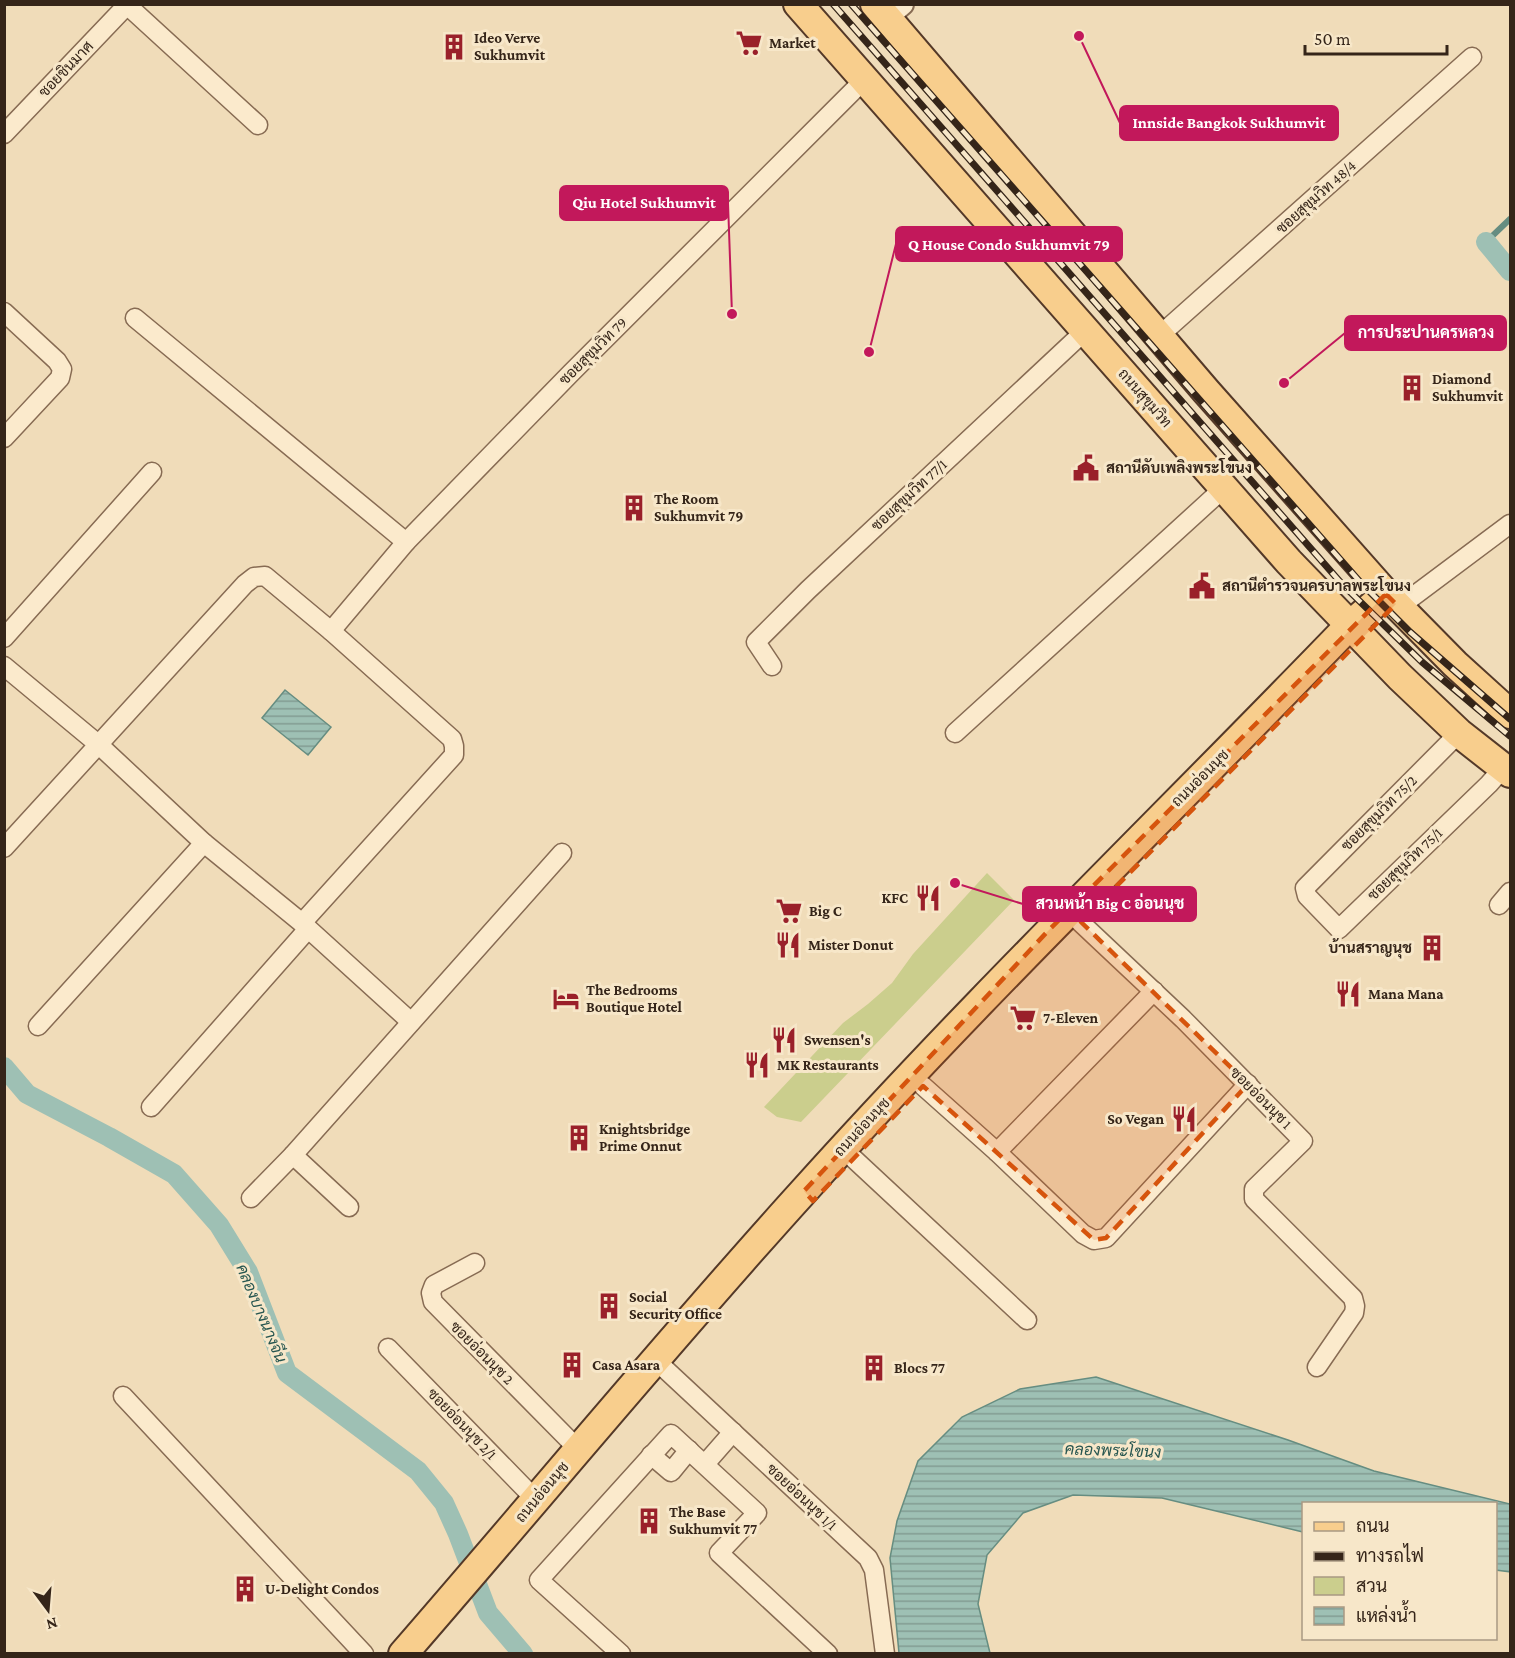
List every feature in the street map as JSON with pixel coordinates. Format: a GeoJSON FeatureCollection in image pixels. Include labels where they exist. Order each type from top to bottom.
{"type":"FeatureCollection","features":[{"type":"Feature","properties":{"kind":"main road","name":"ถนนสุขุมวิท"},"geometry":{"type":"LineString","coordinates":[[798,4],[1086,330],[1221,487],[1354,632],[1460,733],[1507,770]]}},
{"type":"Feature","properties":{"kind":"main road"},"geometry":{"type":"LineString","coordinates":[[888,9],[1159,336],[1395,603],[1455,664],[1510,714]]}},
{"type":"Feature","properties":{"kind":"main road"},"geometry":{"type":"LineString","coordinates":[[1354,632],[1395,603]]}},
{"type":"Feature","properties":{"kind":"main road","name":"ถนนอ่อนนุช"},"geometry":{"type":"LineString","coordinates":[[808,1196],[854,1159],[1354,632]]}},
{"type":"Feature","properties":{"kind":"main road","name":"ถนนอ่อนนุช"},"geometry":{"type":"LineString","coordinates":[[403,1653],[454,1603],[740,1273],[1040,939],[1354,632]]}},
{"type":"Feature","properties":{"kind":"main road","name":"ถนนอ่อนนุช"},"geometry":{"type":"LineString","coordinates":[[584,1454],[665,1369],[740,1273]]}},
{"type":"Feature","properties":{"kind":"main road","name":"ถนนอ่อนนุช"},"geometry":{"type":"LineString","coordinates":[[420,1653],[454,1603]]}},
{"type":"Feature","properties":{"kind":"street"},"geometry":{"type":"LineString","coordinates":[[128,5],[258,125]]}},
{"type":"Feature","properties":{"kind":"street","name":"ซอยชินมาศ"},"geometry":{"type":"LineString","coordinates":[[4,134],[128,5]]}},
{"type":"Feature","properties":{"kind":"street","name":"ซอยสุขุมวิท 48/4"},"geometry":{"type":"LineString","coordinates":[[1159,336],[1472,57]]}},
{"type":"Feature","properties":{"kind":"street","name":"ซอยสุขุมวิท 79"},"geometry":{"type":"LineString","coordinates":[[331,631],[406,542],[571,373],[865,79]]}},
{"type":"Feature","properties":{"kind":"street"},"geometry":{"type":"LineString","coordinates":[[4,312],[57,361],[62,369],[60,378],[4,438]]}},
{"type":"Feature","properties":{"kind":"street"},"geometry":{"type":"LineString","coordinates":[[135,318],[406,542]]}},
{"type":"Feature","properties":{"kind":"street","name":"ซอยสุขุมวิท 77/1"},"geometry":{"type":"LineString","coordinates":[[772,666],[756,642],[808,590],[1086,330]]}},
{"type":"Feature","properties":{"kind":"street"},"geometry":{"type":"LineString","coordinates":[[4,638],[152,472]]}},
{"type":"Feature","properties":{"kind":"street"},"geometry":{"type":"LineString","coordinates":[[955,734],[1214,497],[1221,487]]}},
{"type":"Feature","properties":{"kind":"street"},"geometry":{"type":"LineString","coordinates":[[1395,603],[1407,601],[1510,524]]}},
{"type":"Feature","properties":{"kind":"street"},"geometry":{"type":"LineString","coordinates":[[4,848],[244,584],[254,577],[265,576],[331,631],[452,739],[454,755],[151,1107]]}},
{"type":"Feature","properties":{"kind":"street"},"geometry":{"type":"LineString","coordinates":[[4,666],[98,744],[204,843],[305,926],[411,1022]]}},
{"type":"Feature","properties":{"kind":"street","name":"ซอยสุขุมวิท 75/2"},"geometry":{"type":"LineString","coordinates":[[1308,896],[1305,888],[1460,733]]}},
{"type":"Feature","properties":{"kind":"street","name":"ซอยสุขุมวิท 75/1"},"geometry":{"type":"LineString","coordinates":[[1308,896],[1339,928],[1489,784],[1507,770]]}},
{"type":"Feature","properties":{"kind":"street"},"geometry":{"type":"LineString","coordinates":[[38,1026],[204,843]]}},
{"type":"Feature","properties":{"kind":"street"},"geometry":{"type":"LineString","coordinates":[[251,1198],[293,1155],[562,853]]}},
{"type":"Feature","properties":{"kind":"street","name":"ซอยอ่อนนุช 1"},"geometry":{"type":"LineString","coordinates":[[1080,922],[1304,1141],[1254,1189],[1254,1198],[1353,1298],[1355,1306],[1353,1313],[1317,1367]]}},
{"type":"Feature","properties":{"kind":"street"},"geometry":{"type":"LineString","coordinates":[[997,1152],[1154,992]]}},
{"type":"Feature","properties":{"kind":"street"},"geometry":{"type":"LineString","coordinates":[[923,1086],[1083,1234],[1094,1240],[1106,1238],[1248,1084]]}},
{"type":"Feature","properties":{"kind":"street"},"geometry":{"type":"LineString","coordinates":[[293,1155],[350,1207]]}},
{"type":"Feature","properties":{"kind":"street"},"geometry":{"type":"LineString","coordinates":[[854,1159],[1027,1320]]}},
{"type":"Feature","properties":{"kind":"street","name":"ซอยอ่อนนุช 2"},"geometry":{"type":"LineString","coordinates":[[475,1263],[434,1286],[431,1293],[433,1302],[584,1454]]}},
{"type":"Feature","properties":{"kind":"street","name":"ซอยอ่อนนุช 2/1"},"geometry":{"type":"LineString","coordinates":[[388,1348],[541,1504]]}},
{"type":"Feature","properties":{"kind":"street","name":"ซอยอ่อนนุช 1/1"},"geometry":{"type":"LineString","coordinates":[[665,1369],[868,1558],[874,1570],[885,1653]]}},
{"type":"Feature","properties":{"kind":"street"},"geometry":{"type":"LineString","coordinates":[[123,1396],[364,1653]]}},
{"type":"Feature","properties":{"kind":"street"},"geometry":{"type":"LineString","coordinates":[[705,1464],[733,1432]]}},
{"type":"Feature","properties":{"kind":"street"},"geometry":{"type":"LineString","coordinates":[[621,1653],[539,1580],[670,1434],[757,1513],[719,1553],[828,1653]]}},
{"type":"Feature","properties":{"kind":"street"},"geometry":{"type":"LineString","coordinates":[[651,1455],[671,1472],[689,1450]]}},
{"type":"Feature","properties":{"kind":"highlighted area"},"geometry":{"type":"Polygon","coordinates":[[[1386,594],[1396,604],[1081,922],[1248,1084],[1106,1238],[1094,1240],[923,1086],[813,1201],[804,1191],[1047,932],[1386,594]]]}},
{"type":"Feature","properties":{"kind":"green space"},"geometry":{"type":"Polygon","coordinates":[[[987,873],[1014,900],[801,1122],[777,1117],[764,1107],[843,1023],[892,983],[913,954],[987,873]]]}},
{"type":"Feature","properties":{"kind":"water"},"geometry":{"type":"Polygon","coordinates":[[[285,690],[331,727],[308,755],[262,718],[285,690]]]}},
{"type":"Feature","properties":{"kind":"water","name":"คลองพระโขนง"},"geometry":{"type":"Polygon","coordinates":[[[1096,1377],[1288,1440],[1374,1471],[1510,1504],[1510,1572],[1497,1570],[1497,1502],[1302,1502],[1302,1532],[1162,1498],[1073,1495],[1023,1513],[987,1555],[978,1604],[990,1653],[899,1653],[890,1558],[897,1521],[918,1461],[962,1417],[1020,1389],[1096,1377]]]}},
{"type":"Feature","properties":{"kind":"waterway"},"geometry":{"type":"LineString","coordinates":[[1486,242],[1510,219]]}},
{"type":"Feature","properties":{"kind":"waterway"},"geometry":{"type":"LineString","coordinates":[[1486,242],[1510,271]]}},
{"type":"Feature","properties":{"kind":"waterway","name":"คลองบางนางจีน"},"geometry":{"type":"LineString","coordinates":[[4,1067],[27,1094],[174,1174],[219,1225],[248,1272],[287,1373],[418,1471],[444,1503],[488,1613],[523,1654]]}},
{"type":"Feature","properties":{"kind":"railway"},"geometry":{"type":"LineString","coordinates":[[833,4],[1342,584],[1422,662],[1510,736]]}},
{"type":"Feature","properties":{"kind":"railway"},"geometry":{"type":"LineString","coordinates":[[851,4],[1361,583],[1410,632],[1510,719]]}},
{"type":"Feature","properties":{"kind":"place","name":"Innside Bangkok Sukhumvit"},"geometry":{"type":"Point","coordinates":[1079,36]}},
{"type":"Feature","properties":{"kind":"place","name":"Market"},"geometry":{"type":"Point","coordinates":[749,43]}},
{"type":"Feature","properties":{"kind":"place","name":"Ideo Verve Sukhumvit"},"geometry":{"type":"Point","coordinates":[454,47]}},
{"type":"Feature","properties":{"kind":"place","name":"Qiu Hotel Sukhumvit"},"geometry":{"type":"Point","coordinates":[732,314]}},
{"type":"Feature","properties":{"kind":"place","name":"Q House Condo Sukhumvit 79"},"geometry":{"type":"Point","coordinates":[869,352]}},
{"type":"Feature","properties":{"kind":"place","name":"การประปานครหลวง"},"geometry":{"type":"Point","coordinates":[1284,383]}},
{"type":"Feature","properties":{"kind":"place","name":"Diamond Sukhumvit"},"geometry":{"type":"Point","coordinates":[1412,388]}},
{"type":"Feature","properties":{"kind":"place","name":"สถานีดับเพลิงพระโขนง"},"geometry":{"type":"Point","coordinates":[1086,468]}},
{"type":"Feature","properties":{"kind":"place","name":"The Room Sukhumvit 79"},"geometry":{"type":"Point","coordinates":[634,508]}},
{"type":"Feature","properties":{"kind":"place","name":"สถานีตำรวจนครบาลพระโขนง"},"geometry":{"type":"Point","coordinates":[1202,586]}},
{"type":"Feature","properties":{"kind":"place","name":"สวนหน้า Big C อ่อนนุช"},"geometry":{"type":"Point","coordinates":[955,883]}},
{"type":"Feature","properties":{"kind":"place","name":"KFC"},"geometry":{"type":"Point","coordinates":[928,898]}},
{"type":"Feature","properties":{"kind":"place","name":"Big C"},"geometry":{"type":"Point","coordinates":[789,911]}},
{"type":"Feature","properties":{"kind":"place","name":"Mister Donut"},"geometry":{"type":"Point","coordinates":[788,945]}},
{"type":"Feature","properties":{"kind":"place","name":"บ้านสราญนุช"},"geometry":{"type":"Point","coordinates":[1432,948]}},
{"type":"Feature","properties":{"kind":"place","name":"Mana Mana"},"geometry":{"type":"Point","coordinates":[1348,994]}},
{"type":"Feature","properties":{"kind":"place","name":"The Bedrooms Boutique Hotel"},"geometry":{"type":"Point","coordinates":[566,999]}},
{"type":"Feature","properties":{"kind":"place","name":"7-Eleven"},"geometry":{"type":"Point","coordinates":[1023,1018]}},
{"type":"Feature","properties":{"kind":"place","name":"Swensen's"},"geometry":{"type":"Point","coordinates":[784,1040]}},
{"type":"Feature","properties":{"kind":"place","name":"MK Restaurants"},"geometry":{"type":"Point","coordinates":[757,1065]}},
{"type":"Feature","properties":{"kind":"place","name":"So Vegan"},"geometry":{"type":"Point","coordinates":[1184,1119]}},
{"type":"Feature","properties":{"kind":"place","name":"Knightsbridge Prime Onnut"},"geometry":{"type":"Point","coordinates":[579,1138]}},
{"type":"Feature","properties":{"kind":"place","name":"Social Security Office"},"geometry":{"type":"Point","coordinates":[609,1306]}},
{"type":"Feature","properties":{"kind":"place","name":"Casa Asara"},"geometry":{"type":"Point","coordinates":[572,1365]}},
{"type":"Feature","properties":{"kind":"place","name":"Blocs 77"},"geometry":{"type":"Point","coordinates":[874,1368]}},
{"type":"Feature","properties":{"kind":"place","name":"The Base Sukhumvit 77"},"geometry":{"type":"Point","coordinates":[649,1521]}},
{"type":"Feature","properties":{"kind":"place","name":"U-Delight Condos"},"geometry":{"type":"Point","coordinates":[245,1589]}}]}
